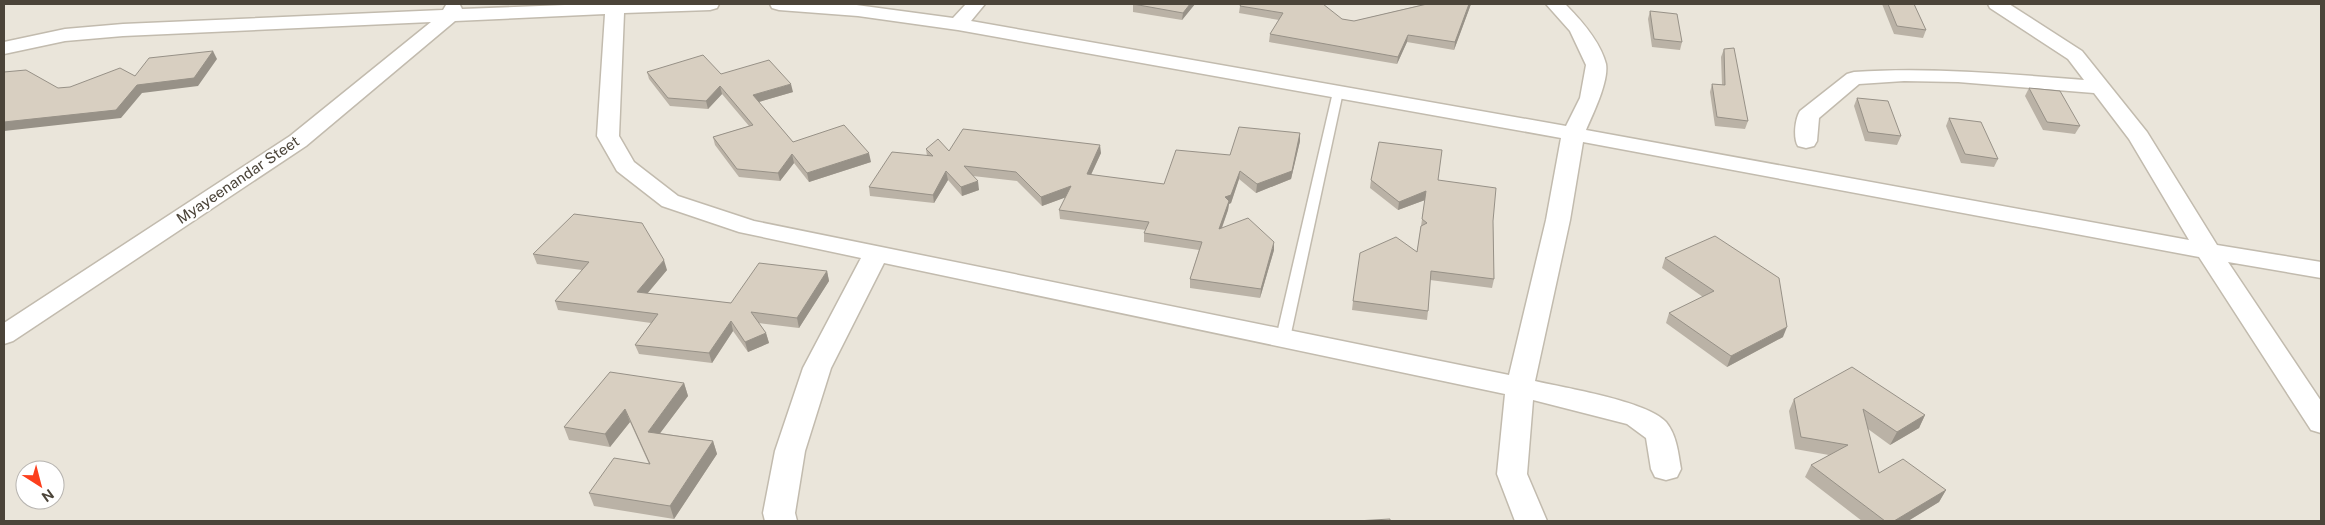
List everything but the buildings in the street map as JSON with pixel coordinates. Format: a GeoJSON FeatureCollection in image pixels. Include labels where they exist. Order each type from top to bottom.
{"type":"FeatureCollection","features":[{"type":"Feature","properties":{"kind":"street"},"geometry":{"type":"LineString","coordinates":[[4,48],[65,35],[453,9],[615,8],[710,4]]}},
{"type":"Feature","properties":{"kind":"street"},"geometry":{"type":"LineString","coordinates":[[779,4],[858,10],[958,24],[2321,270]]}},
{"type":"Feature","properties":{"kind":"street"},"geometry":{"type":"LineString","coordinates":[[958,24],[976,4]]}},
{"type":"Feature","properties":{"kind":"street"},"geometry":{"type":"LineString","coordinates":[[1531,521],[1512,474],[1520,387],[1558,220],[1574,134],[1590,98],[1596,65],[1580,30],[1555,4]]}},
{"type":"Feature","properties":{"kind":"street"},"geometry":{"type":"LineString","coordinates":[[1997,4],[2075,55],[2139,137],[2208,251],[2321,422]]}},
{"type":"Feature","properties":{"kind":"street"},"geometry":{"type":"LineString","coordinates":[[615,8],[608,136],[625,166],[670,201],[748,227],[1520,387],[1636,416],[1651,424],[1660,433],[1666,469]]}},
{"type":"Feature","properties":{"kind":"street","name":"Myayeenandar Steet"},"geometry":{"type":"LineString","coordinates":[[4,335],[298,140],[453,9]]}},
{"type":"Feature","properties":{"kind":"street"},"geometry":{"type":"LineString","coordinates":[[1806,141],[1808,116],[1854,78],[1904,75],[1958,76],[2100,87]]}},
{"type":"Feature","properties":{"kind":"street"},"geometry":{"type":"LineString","coordinates":[[781,521],[779,513],[790,451],[817,368],[876,254]]}},
{"type":"Feature","properties":{"kind":"lane"},"geometry":{"type":"LineString","coordinates":[[1283,338],[1338,92]]}},
{"type":"Feature","properties":{"kind":"shaded area"},"geometry":{"type":"Polygon","coordinates":[[[4,4],[2321,4],[2321,521],[4,521],[4,4]]]}}]}
